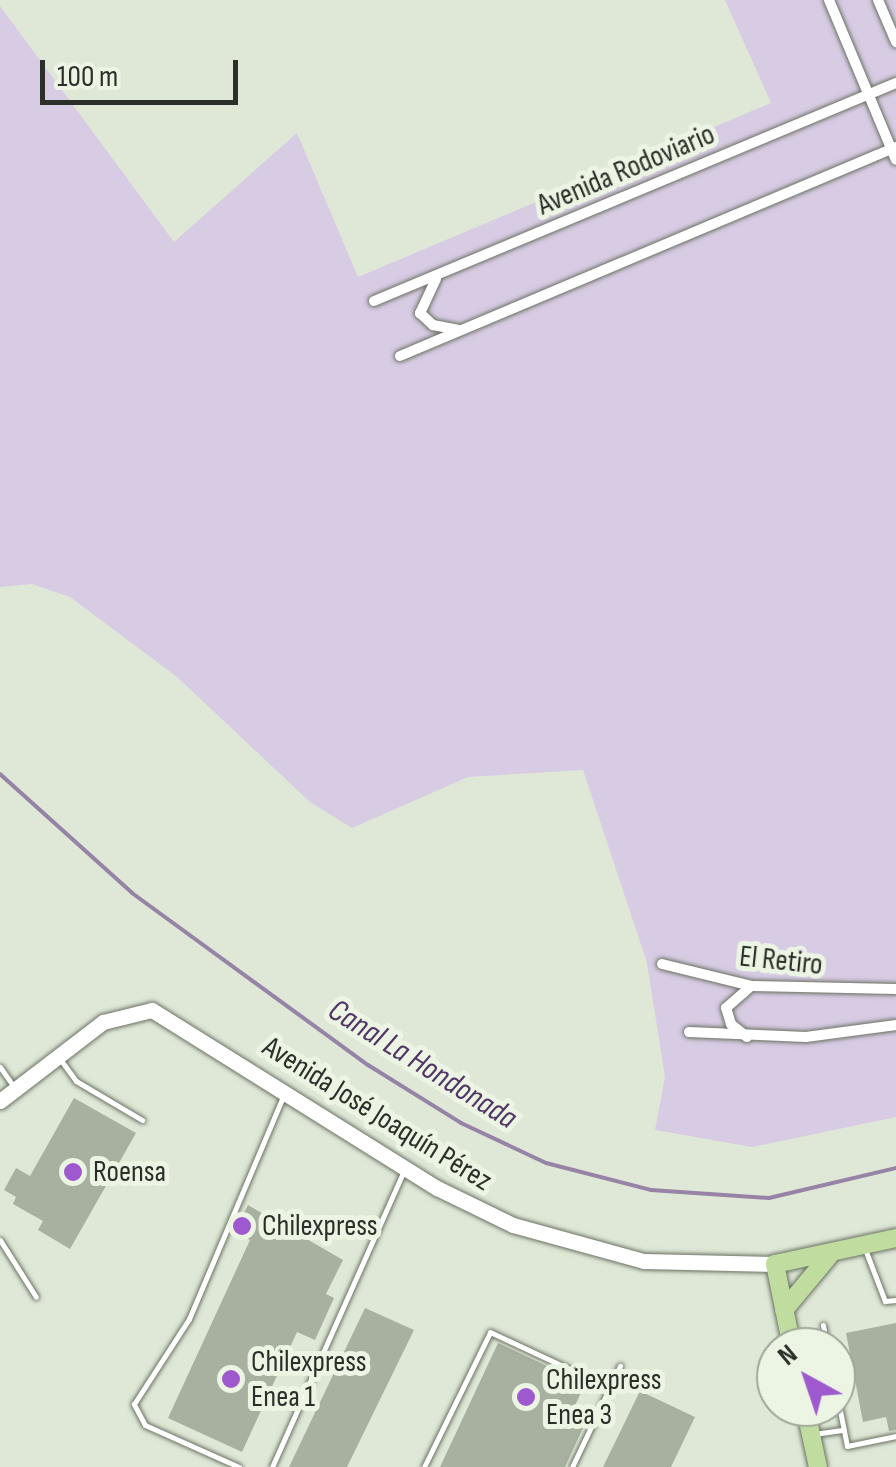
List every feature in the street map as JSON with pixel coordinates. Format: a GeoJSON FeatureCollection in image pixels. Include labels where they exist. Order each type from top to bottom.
{"type":"FeatureCollection","features":[{"type":"Feature","properties":{"kind":"main road","name":"Avenida José Joaquín Pérez"},"geometry":{"type":"LineString","coordinates":[[58,1056],[103,1022],[133,1010],[165,1014],[472,1207],[578,1247],[670,1264],[775,1264],[829,1256],[896,1238]]}},
{"type":"Feature","properties":{"kind":"main road"},"geometry":{"type":"LineString","coordinates":[[0,1102],[58,1056]]}},
{"type":"Feature","properties":{"kind":"main road"},"geometry":{"type":"LineString","coordinates":[[784,1310],[829,1256]]}},
{"type":"Feature","properties":{"kind":"main road"},"geometry":{"type":"LineString","coordinates":[[775,1264],[788,1327]]}},
{"type":"Feature","properties":{"kind":"main road"},"geometry":{"type":"LineString","coordinates":[[809,1427],[818,1467]]}},
{"type":"Feature","properties":{"kind":"street"},"geometry":{"type":"LineString","coordinates":[[400,356],[894,152],[829,0]]}},
{"type":"Feature","properties":{"kind":"street"},"geometry":{"type":"LineString","coordinates":[[878,0],[896,42]]}},
{"type":"Feature","properties":{"kind":"street","name":"Avenida Rodoviario"},"geometry":{"type":"LineString","coordinates":[[374,301],[896,83]]}},
{"type":"Feature","properties":{"kind":"street"},"geometry":{"type":"LineString","coordinates":[[440,275],[420,313],[433,325],[459,330]]}},
{"type":"Feature","properties":{"kind":"street","name":"El Retiro"},"geometry":{"type":"LineString","coordinates":[[662,964],[752,986],[896,989]]}},
{"type":"Feature","properties":{"kind":"street"},"geometry":{"type":"LineString","coordinates":[[749,1038],[731,1024],[726,1008],[752,986]]}},
{"type":"Feature","properties":{"kind":"street"},"geometry":{"type":"LineString","coordinates":[[689,1032],[749,1038],[896,1024]]}},
{"type":"Feature","properties":{"kind":"lane"},"geometry":{"type":"LineString","coordinates":[[58,1056],[76,1081],[142,1120]]}},
{"type":"Feature","properties":{"kind":"lane"},"geometry":{"type":"LineString","coordinates":[[0,1067],[16,1090]]}},
{"type":"Feature","properties":{"kind":"lane"},"geometry":{"type":"LineString","coordinates":[[239,1467],[145,1424],[134,1404],[190,1319],[286,1091]]}},
{"type":"Feature","properties":{"kind":"lane"},"geometry":{"type":"LineString","coordinates":[[272,1467],[405,1167]]}},
{"type":"Feature","properties":{"kind":"lane"},"geometry":{"type":"LineString","coordinates":[[0,1240],[36,1297]]}},
{"type":"Feature","properties":{"kind":"lane"},"geometry":{"type":"LineString","coordinates":[[864,1248],[885,1302],[896,1300]]}},
{"type":"Feature","properties":{"kind":"lane"},"geometry":{"type":"LineString","coordinates":[[424,1467],[490,1332],[610,1388]]}},
{"type":"Feature","properties":{"kind":"lane"},"geometry":{"type":"LineString","coordinates":[[572,1467],[620,1366]]}},
{"type":"Feature","properties":{"kind":"lane"},"geometry":{"type":"LineString","coordinates":[[843,1427],[847,1446],[896,1436]]}},
{"type":"Feature","properties":{"kind":"lane"},"geometry":{"type":"LineString","coordinates":[[811,1434],[844,1430]]}},
{"type":"Feature","properties":{"kind":"shaded area"},"geometry":{"type":"Polygon","coordinates":[[[725,0],[896,0],[896,1117],[752,1147],[655,1130],[665,1077],[647,963],[583,770],[468,777],[352,828],[310,802],[177,677],[70,597],[32,584],[0,587],[0,6],[174,242],[297,133],[358,277],[771,103],[725,0]]]}},
{"type":"Feature","properties":{"kind":"building","name":"Roensa"},"geometry":{"type":"Polygon","coordinates":[[[74,1098],[136,1133],[70,1249],[38,1230],[43,1221],[13,1204],[16,1197],[4,1190],[16,1168],[30,1176],[74,1098]]]}},
{"type":"Feature","properties":{"kind":"building","name":"Chilexpress Enea 1"},"geometry":{"type":"Polygon","coordinates":[[[248,1205],[343,1260],[326,1294],[334,1298],[315,1340],[297,1332],[242,1452],[168,1418],[250,1240],[235,1231],[248,1205]]]}},
{"type":"Feature","properties":{"kind":"building"},"geometry":{"type":"Polygon","coordinates":[[[365,1308],[414,1330],[347,1467],[289,1467],[365,1308]]]}},
{"type":"Feature","properties":{"kind":"building"},"geometry":{"type":"Polygon","coordinates":[[[896,1323],[896,1430],[889,1431],[886,1417],[863,1422],[856,1385],[856,1331],[896,1323]]]}},
{"type":"Feature","properties":{"kind":"building","name":"Chilexpress Enea 3"},"geometry":{"type":"Polygon","coordinates":[[[498,1343],[585,1384],[573,1410],[588,1417],[565,1467],[440,1467],[498,1343]]]}},
{"type":"Feature","properties":{"kind":"building"},"geometry":{"type":"Polygon","coordinates":[[[640,1391],[695,1417],[671,1467],[603,1467],[640,1391]]]}},
{"type":"Feature","properties":{"kind":"waterway","name":"Canal La Hondonada"},"geometry":{"type":"LineString","coordinates":[[0,774],[132,893],[368,1065],[461,1123],[546,1163],[651,1190],[769,1198],[896,1168]]}},
{"type":"Feature","properties":{"kind":"place","name":"Roensa"},"geometry":{"type":"Point","coordinates":[73,1172]}},
{"type":"Feature","properties":{"kind":"place","name":"Chilexpress"},"geometry":{"type":"Point","coordinates":[242,1226]}},
{"type":"Feature","properties":{"kind":"place","name":"Chilexpress Enea 1"},"geometry":{"type":"Point","coordinates":[231,1379]}},
{"type":"Feature","properties":{"kind":"place","name":"Chilexpress Enea 3"},"geometry":{"type":"Point","coordinates":[526,1397]}}]}
